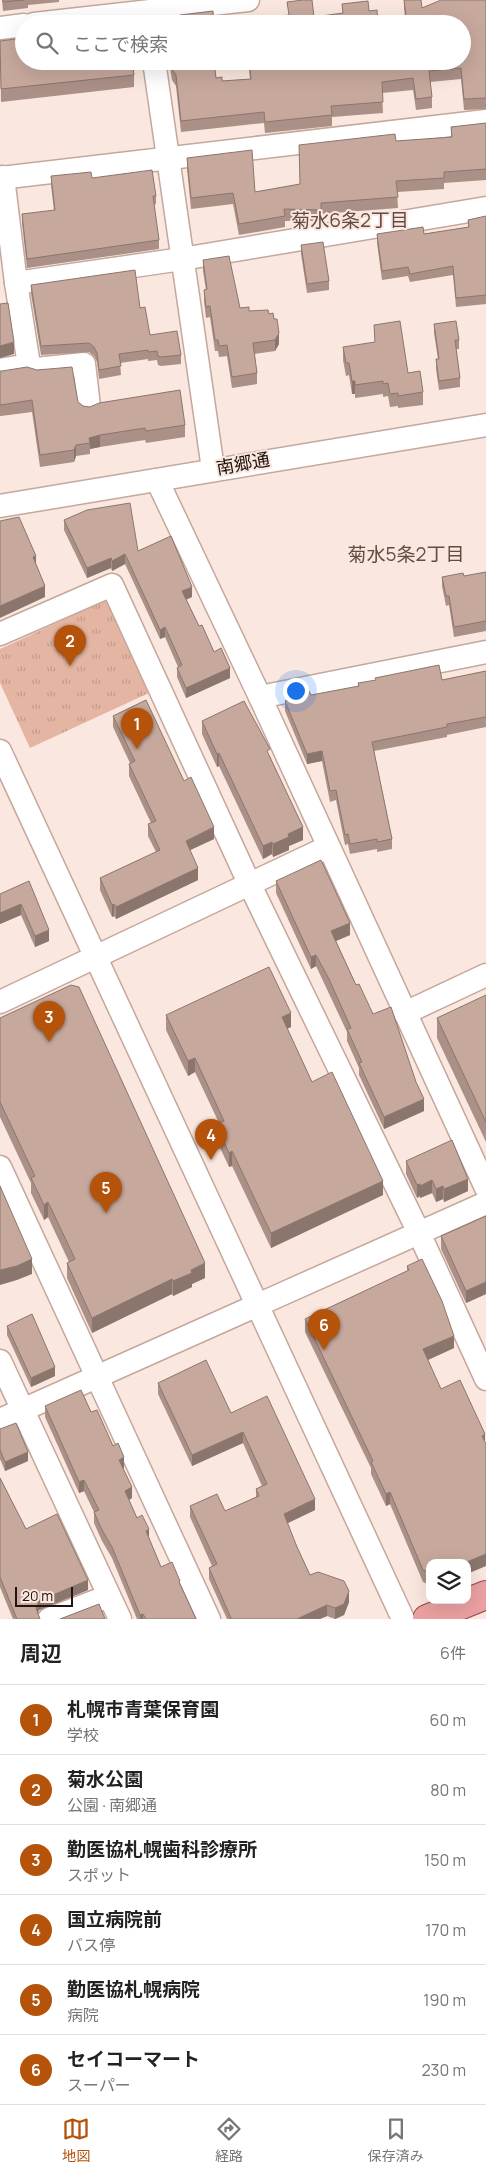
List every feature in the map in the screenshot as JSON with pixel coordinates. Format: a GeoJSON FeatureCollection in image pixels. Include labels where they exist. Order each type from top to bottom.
{"type":"FeatureCollection","features":[{"type":"Feature","properties":{"kind":"main road"},"geometry":{"type":"LineString","coordinates":[[426,1619],[486,1594]]}},
{"type":"Feature","properties":{"kind":"street"},"geometry":{"type":"LineString","coordinates":[[154,15],[178,4],[248,0]]}},
{"type":"Feature","properties":{"kind":"street"},"geometry":{"type":"LineString","coordinates":[[0,28],[15,26]]}},
{"type":"Feature","properties":{"kind":"street"},"geometry":{"type":"LineString","coordinates":[[155,70],[213,470]]}},
{"type":"Feature","properties":{"kind":"street"},"geometry":{"type":"LineString","coordinates":[[29,365],[2,178],[486,120]]}},
{"type":"Feature","properties":{"kind":"street"},"geometry":{"type":"LineString","coordinates":[[16,283],[182,259],[486,208]]}},
{"type":"Feature","properties":{"kind":"street"},"geometry":{"type":"LineString","coordinates":[[0,370],[29,365],[36,369],[84,364],[89,406]]}},
{"type":"Feature","properties":{"kind":"street","name":"南郷通"},"geometry":{"type":"LineString","coordinates":[[0,506],[486,425]]}},
{"type":"Feature","properties":{"kind":"street"},"geometry":{"type":"LineString","coordinates":[[157,480],[260,697],[486,1188]]}},
{"type":"Feature","properties":{"kind":"street"},"geometry":{"type":"LineString","coordinates":[[0,634],[112,585],[249,883],[419,1233],[486,1379]]}},
{"type":"Feature","properties":{"kind":"street"},"geometry":{"type":"LineString","coordinates":[[260,697],[486,652]]}},
{"type":"Feature","properties":{"kind":"street"},"geometry":{"type":"LineString","coordinates":[[0,751],[403,1619]]}},
{"type":"Feature","properties":{"kind":"street"},"geometry":{"type":"LineString","coordinates":[[0,1002],[328,847]]}},
{"type":"Feature","properties":{"kind":"street"},"geometry":{"type":"LineString","coordinates":[[405,1013],[486,975]]}},
{"type":"Feature","properties":{"kind":"street"},"geometry":{"type":"LineString","coordinates":[[0,1167],[209,1619]]}},
{"type":"Feature","properties":{"kind":"street"},"geometry":{"type":"LineString","coordinates":[[0,1420],[486,1203]]}},
{"type":"Feature","properties":{"kind":"street"},"geometry":{"type":"LineString","coordinates":[[0,1361],[120,1619]]}},
{"type":"Feature","properties":{"kind":"street"},"geometry":{"type":"LineString","coordinates":[[49,1619],[109,1596]]}},
{"type":"Feature","properties":{"kind":"green space"},"geometry":{"type":"Polygon","coordinates":[[[109,599],[151,692],[30,748],[0,683],[0,649],[109,599]]]}},
{"type":"Feature","properties":{"kind":"building"},"geometry":{"type":"Polygon","coordinates":[[[3,0],[24,0],[3,2],[3,0]]]}},
{"type":"Feature","properties":{"kind":"building"},"geometry":{"type":"Polygon","coordinates":[[[312,0],[314,15],[289,15],[287,2],[312,0]]]}},
{"type":"Feature","properties":{"kind":"building"},"geometry":{"type":"Polygon","coordinates":[[[404,0],[421,0],[422,8],[441,0],[486,0],[486,98],[464,99],[461,70],[471,70],[471,15],[406,15],[404,0]]]}},
{"type":"Feature","properties":{"kind":"building"},"geometry":{"type":"Polygon","coordinates":[[[368,1],[369,11],[377,10],[377,15],[328,15],[343,13],[342,4],[368,1]]]}},
{"type":"Feature","properties":{"kind":"building"},"geometry":{"type":"Polygon","coordinates":[[[213,11],[213,15],[180,15],[213,11]]]}},
{"type":"Feature","properties":{"kind":"building"},"geometry":{"type":"Polygon","coordinates":[[[15,39],[15,70],[133,70],[134,75],[1,89],[0,41],[15,39]]]}},
{"type":"Feature","properties":{"kind":"building"},"geometry":{"type":"Polygon","coordinates":[[[173,70],[215,70],[216,78],[222,77],[222,81],[251,79],[250,70],[440,70],[429,71],[432,97],[416,99],[413,78],[382,82],[383,102],[331,106],[332,115],[265,122],[264,112],[181,121],[176,75],[173,70]]]}},
{"type":"Feature","properties":{"kind":"building"},"geometry":{"type":"Polygon","coordinates":[[[486,123],[486,169],[444,172],[444,178],[396,181],[398,197],[321,203],[321,210],[284,209],[285,216],[239,224],[233,193],[191,198],[187,158],[252,150],[255,192],[300,184],[299,145],[395,134],[396,141],[452,137],[451,127],[486,123]]]}},
{"type":"Feature","properties":{"kind":"building"},"geometry":{"type":"Polygon","coordinates":[[[152,170],[156,196],[153,196],[159,240],[27,259],[22,214],[55,210],[51,176],[91,172],[92,178],[152,170]]]}},
{"type":"Feature","properties":{"kind":"building"},"geometry":{"type":"Polygon","coordinates":[[[486,216],[486,295],[456,298],[453,266],[410,274],[408,267],[382,271],[377,234],[423,227],[424,234],[469,227],[468,220],[486,216]]]}},
{"type":"Feature","properties":{"kind":"building"},"geometry":{"type":"Polygon","coordinates":[[[323,242],[329,281],[307,284],[301,245],[323,242]]]}},
{"type":"Feature","properties":{"kind":"building"},"geometry":{"type":"Polygon","coordinates":[[[229,256],[240,308],[249,307],[249,311],[268,310],[269,314],[273,313],[274,319],[277,319],[279,333],[275,340],[253,343],[257,373],[232,377],[227,345],[219,346],[218,340],[215,340],[210,306],[206,307],[204,290],[207,289],[203,260],[229,256]]]}},
{"type":"Feature","properties":{"kind":"building"},"geometry":{"type":"Polygon","coordinates":[[[135,270],[140,308],[145,307],[150,335],[177,331],[181,355],[161,357],[158,356],[157,351],[148,352],[148,350],[119,354],[121,366],[99,370],[97,353],[89,343],[41,346],[31,285],[135,270]]]}},
{"type":"Feature","properties":{"kind":"building"},"geometry":{"type":"Polygon","coordinates":[[[8,303],[14,342],[0,346],[0,304],[8,303]]]}},
{"type":"Feature","properties":{"kind":"building"},"geometry":{"type":"Polygon","coordinates":[[[400,321],[408,373],[420,371],[423,392],[398,396],[398,393],[390,394],[388,383],[383,384],[383,381],[355,385],[355,381],[352,381],[349,363],[346,363],[343,347],[375,342],[374,325],[400,321]]]}},
{"type":"Feature","properties":{"kind":"building"},"geometry":{"type":"Polygon","coordinates":[[[456,321],[459,340],[455,340],[460,378],[439,381],[436,359],[439,359],[434,324],[456,321]]]}},
{"type":"Feature","properties":{"kind":"building"},"geometry":{"type":"Polygon","coordinates":[[[27,367],[37,370],[72,367],[78,402],[83,406],[90,407],[99,403],[180,390],[185,425],[146,431],[145,428],[100,435],[89,438],[90,443],[76,445],[74,450],[40,455],[32,400],[0,404],[0,371],[27,367]]]}},
{"type":"Feature","properties":{"kind":"building"},"geometry":{"type":"Polygon","coordinates":[[[130,503],[138,551],[171,536],[192,587],[182,591],[199,626],[202,625],[214,652],[221,648],[230,668],[186,688],[177,668],[182,665],[165,627],[160,630],[125,554],[112,561],[111,558],[87,568],[64,520],[87,510],[130,503]]]}},
{"type":"Feature","properties":{"kind":"building"},"geometry":{"type":"Polygon","coordinates":[[[19,517],[36,556],[33,557],[45,586],[0,606],[0,521],[19,517]]]}},
{"type":"Feature","properties":{"kind":"building"},"geometry":{"type":"Polygon","coordinates":[[[486,572],[486,621],[454,627],[449,596],[446,596],[442,577],[463,573],[464,576],[486,572]]]}},
{"type":"Feature","properties":{"kind":"building"},"geometry":{"type":"Polygon","coordinates":[[[439,665],[442,680],[486,671],[486,717],[447,724],[447,727],[372,742],[392,839],[377,842],[377,839],[350,844],[348,834],[345,835],[336,790],[330,791],[322,751],[307,754],[285,701],[309,691],[311,695],[359,686],[358,683],[376,680],[375,678],[439,665]]]}},
{"type":"Feature","properties":{"kind":"building"},"geometry":{"type":"Polygon","coordinates":[[[146,700],[184,781],[191,777],[214,827],[186,841],[198,868],[116,907],[114,904],[112,905],[100,878],[160,850],[148,824],[156,821],[129,764],[135,761],[113,716],[146,700]]]}},
{"type":"Feature","properties":{"kind":"building"},"geometry":{"type":"Polygon","coordinates":[[[244,701],[270,749],[267,751],[303,827],[288,834],[289,837],[263,846],[202,721],[244,701]]]}},
{"type":"Feature","properties":{"kind":"building"},"geometry":{"type":"Polygon","coordinates":[[[321,860],[350,923],[331,931],[356,985],[359,984],[373,1014],[391,1007],[416,1082],[424,1099],[384,1117],[359,1063],[362,1062],[347,1029],[351,1028],[329,979],[316,955],[311,957],[276,881],[321,860]]]}},
{"type":"Feature","properties":{"kind":"building"},"geometry":{"type":"Polygon","coordinates":[[[29,881],[49,930],[35,936],[21,904],[0,913],[0,894],[29,881]]]}},
{"type":"Feature","properties":{"kind":"building"},"geometry":{"type":"Polygon","coordinates":[[[269,967],[291,1013],[282,1017],[312,1082],[332,1072],[383,1181],[271,1233],[232,1151],[229,1153],[216,1124],[224,1121],[195,1058],[188,1061],[166,1015],[269,967]]]}},
{"type":"Feature","properties":{"kind":"building"},"geometry":{"type":"Polygon","coordinates":[[[71,985],[79,987],[205,1263],[191,1270],[192,1273],[173,1281],[172,1279],[92,1318],[67,1263],[75,1259],[48,1202],[44,1205],[31,1178],[35,1176],[0,1102],[0,1018],[71,985]]]}},
{"type":"Feature","properties":{"kind":"building"},"geometry":{"type":"Polygon","coordinates":[[[486,995],[486,1122],[437,1018],[486,995]]]}},
{"type":"Feature","properties":{"kind":"building"},"geometry":{"type":"Polygon","coordinates":[[[452,1140],[468,1179],[444,1189],[443,1186],[436,1189],[432,1180],[420,1186],[420,1184],[417,1185],[406,1161],[452,1140]]]}},
{"type":"Feature","properties":{"kind":"building"},"geometry":{"type":"Polygon","coordinates":[[[0,1186],[32,1259],[17,1266],[0,1270],[0,1186]]]}},
{"type":"Feature","properties":{"kind":"building"},"geometry":{"type":"Polygon","coordinates":[[[486,1216],[486,1282],[466,1291],[441,1236],[486,1216]]]}},
{"type":"Feature","properties":{"kind":"building"},"geometry":{"type":"Polygon","coordinates":[[[422,1259],[442,1301],[454,1336],[423,1349],[441,1389],[460,1380],[485,1434],[482,1436],[486,1444],[486,1554],[471,1560],[426,1559],[426,1571],[423,1570],[390,1492],[386,1494],[371,1462],[373,1461],[305,1319],[409,1270],[407,1266],[422,1259]]]}},
{"type":"Feature","properties":{"kind":"building"},"geometry":{"type":"Polygon","coordinates":[[[32,1314],[55,1367],[31,1378],[7,1326],[32,1314]]]}},
{"type":"Feature","properties":{"kind":"building"},"geometry":{"type":"Polygon","coordinates":[[[206,1360],[231,1413],[267,1396],[315,1499],[284,1514],[310,1575],[318,1572],[344,1581],[349,1591],[344,1604],[335,1608],[327,1605],[297,1619],[230,1619],[209,1568],[217,1564],[190,1506],[217,1494],[225,1511],[259,1496],[256,1489],[267,1484],[243,1432],[192,1455],[158,1383],[206,1360]]]}},
{"type":"Feature","properties":{"kind":"building"},"geometry":{"type":"Polygon","coordinates":[[[81,1390],[91,1412],[97,1410],[113,1446],[118,1443],[124,1457],[119,1460],[132,1487],[125,1491],[137,1518],[142,1515],[149,1529],[146,1531],[161,1567],[172,1562],[196,1619],[146,1619],[143,1614],[140,1615],[112,1547],[94,1512],[99,1510],[84,1480],[79,1482],[45,1406],[81,1390]]]}},
{"type":"Feature","properties":{"kind":"building"},"geometry":{"type":"Polygon","coordinates":[[[16,1423],[28,1452],[5,1462],[0,1450],[0,1429],[16,1423]]]}},
{"type":"Feature","properties":{"kind":"building"},"geometry":{"type":"Polygon","coordinates":[[[0,1478],[26,1529],[57,1514],[88,1580],[39,1601],[36,1608],[40,1619],[17,1619],[0,1577],[0,1478]]]}},
{"type":"Feature","properties":{"kind":"building"},"geometry":{"type":"Polygon","coordinates":[[[99,1604],[105,1619],[60,1619],[99,1604]]]}},
{"type":"Feature","properties":{"kind":"place","name":"菊水公園"},"geometry":{"type":"Point","coordinates":[70,666]}},
{"type":"Feature","properties":{"kind":"place","name":"札幌市青葉保育園"},"geometry":{"type":"Point","coordinates":[137,749]}},
{"type":"Feature","properties":{"kind":"place","name":"勤医協札幌歯科診療所"},"geometry":{"type":"Point","coordinates":[49,1042]}},
{"type":"Feature","properties":{"kind":"place","name":"国立病院前"},"geometry":{"type":"Point","coordinates":[211,1160]}},
{"type":"Feature","properties":{"kind":"place","name":"勤医協札幌病院"},"geometry":{"type":"Point","coordinates":[106,1213]}},
{"type":"Feature","properties":{"kind":"place","name":"セイコーマート"},"geometry":{"type":"Point","coordinates":[324,1350]}},
{"type":"Feature","properties":{"kind":"district","name":"菊水6条2丁目"},"geometry":{"type":"Point","coordinates":[350,220]}},
{"type":"Feature","properties":{"kind":"district","name":"菊水5条2丁目"},"geometry":{"type":"Point","coordinates":[406,554]}}]}
